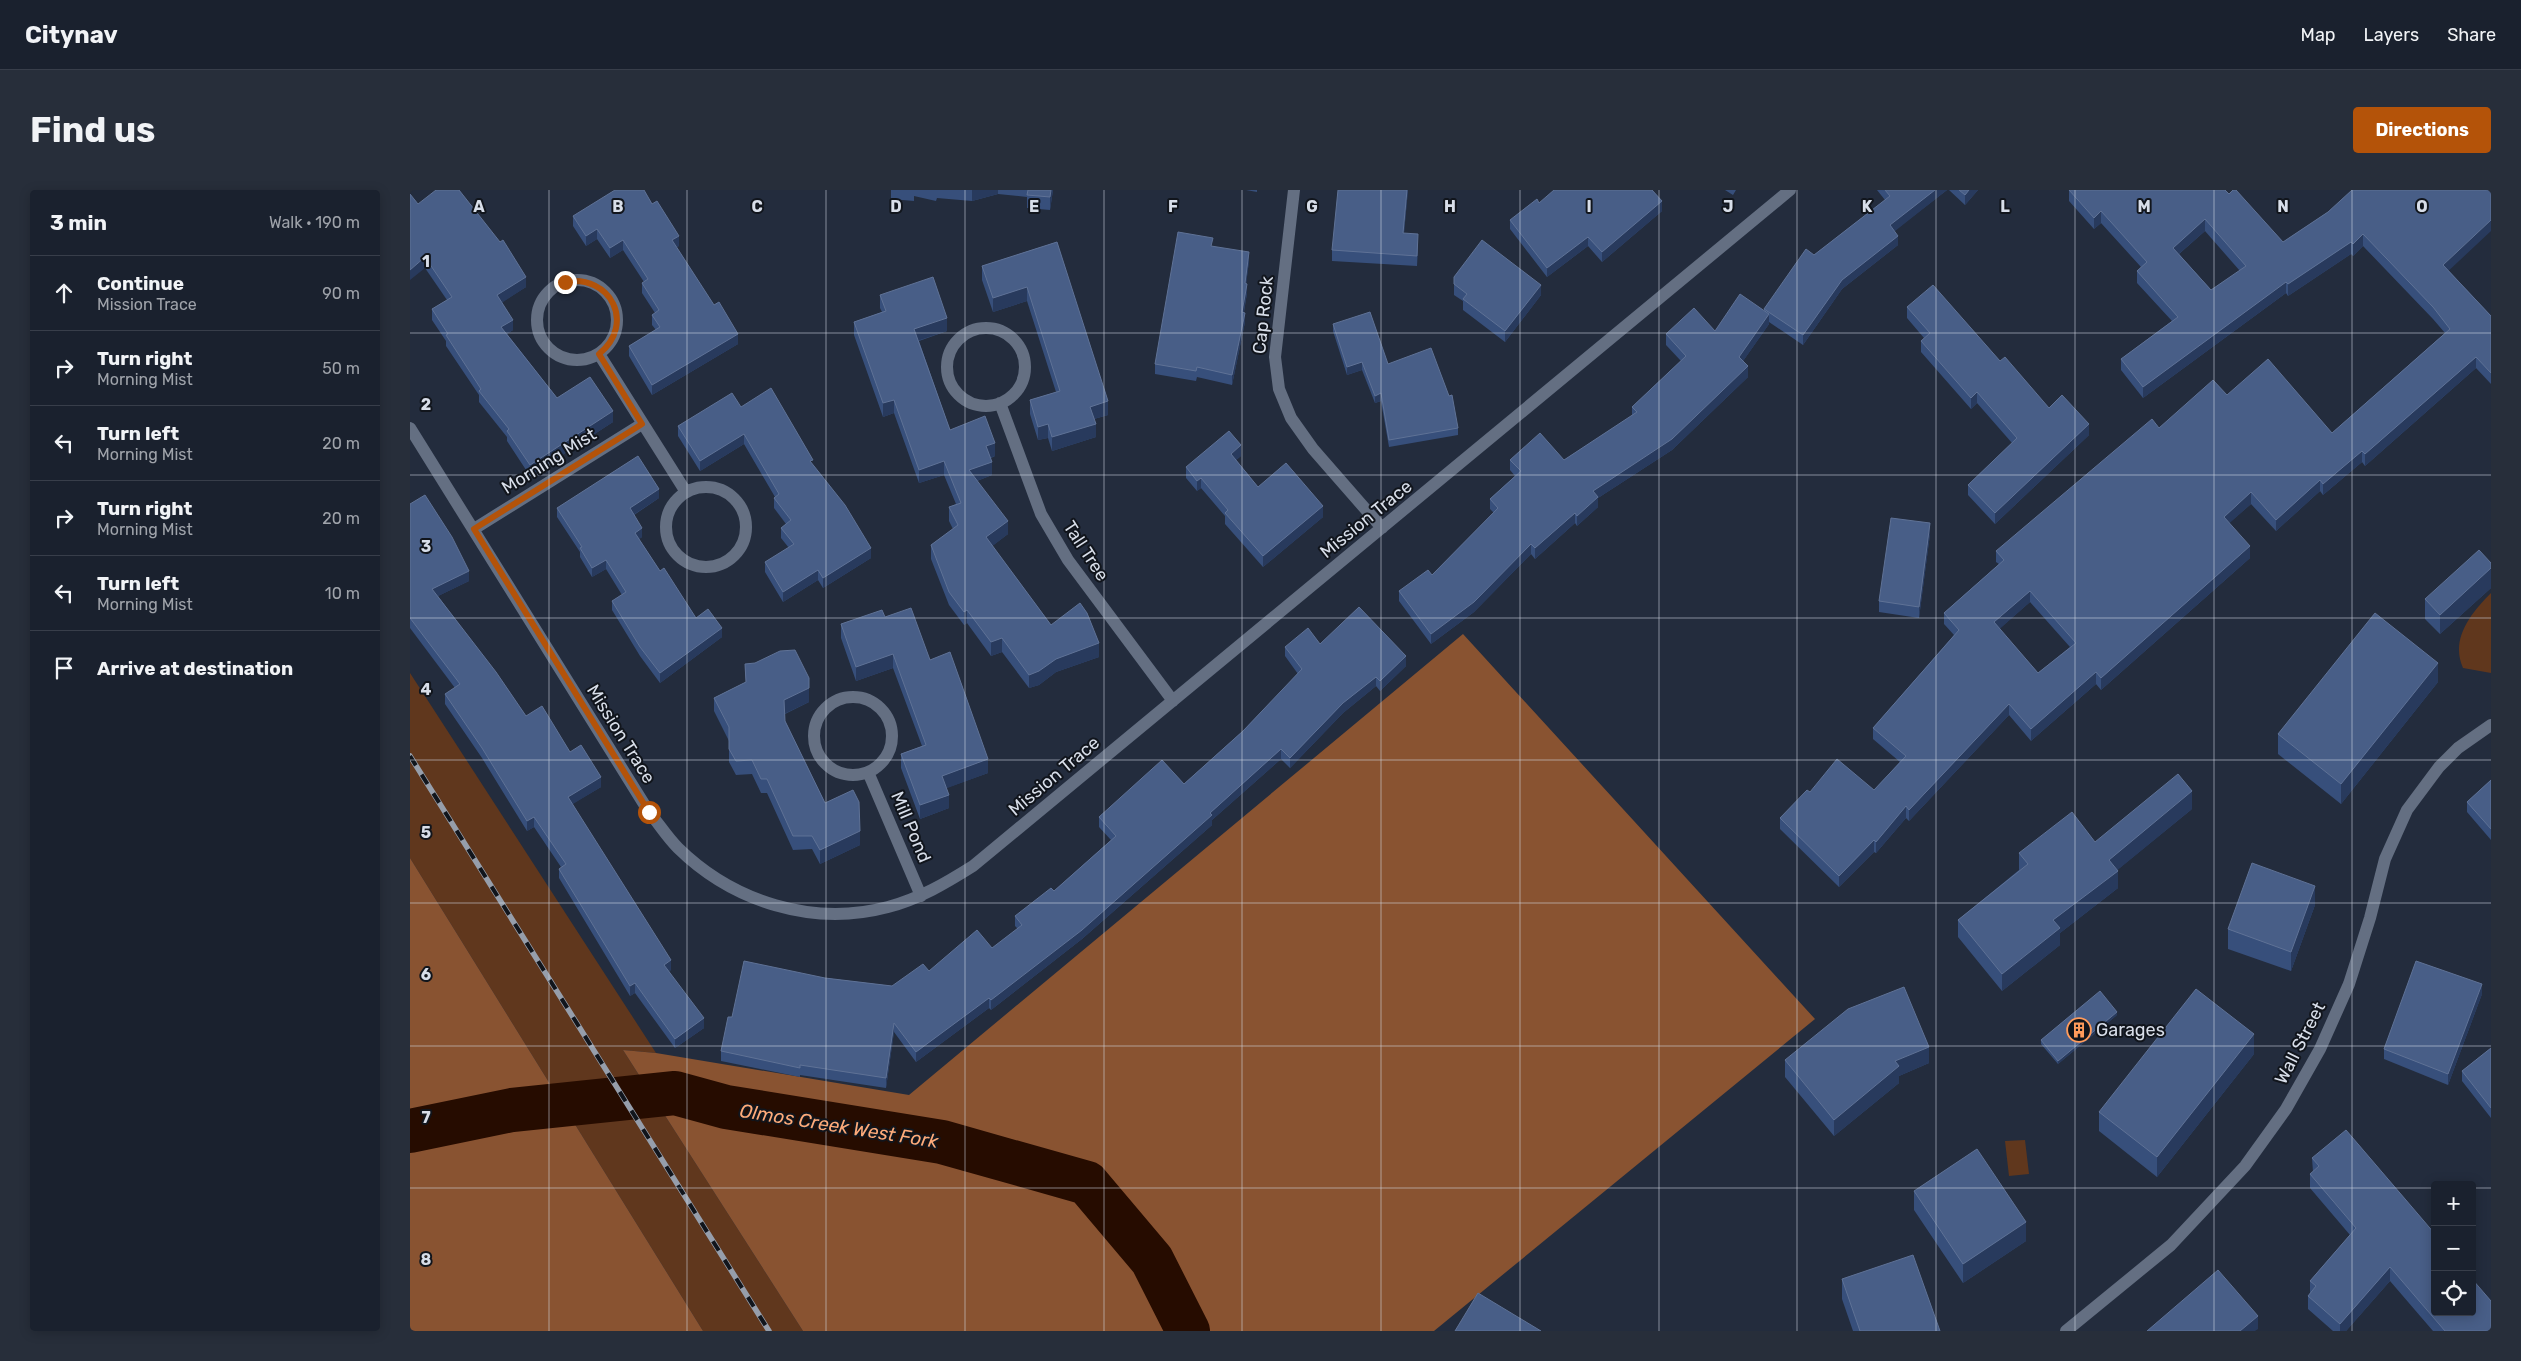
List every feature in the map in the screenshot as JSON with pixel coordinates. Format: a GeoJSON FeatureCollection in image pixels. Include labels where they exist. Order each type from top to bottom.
{"type":"FeatureCollection","features":[{"type":"Feature","properties":{"kind":"street","name":"Cap Rock"},"geometry":{"type":"LineString","coordinates":[[1294,190],[1275,357],[1279,389],[1291,418],[1313,449],[1382,528]]}},
{"type":"Feature","properties":{"kind":"street","name":"Mission Trace"},"geometry":{"type":"LineString","coordinates":[[410,428],[649,812],[678,848],[714,878],[779,907],[802,912],[850,914],[888,907],[921,896],[973,866],[1790,190]]}},
{"type":"Feature","properties":{"kind":"street"},"geometry":{"type":"LineString","coordinates":[[570,282],[586,282],[604,291],[611,299],[617,319],[616,329],[607,348],[599,354],[584,359],[569,359],[550,350],[544,342],[537,322],[538,312],[544,298],[556,287],[570,282]]}},
{"type":"Feature","properties":{"kind":"street"},"geometry":{"type":"LineString","coordinates":[[982,328],[1002,331],[1011,336],[1023,353],[1025,368],[1022,383],[1013,395],[1000,403],[980,406],[970,402],[954,390],[949,381],[947,371],[950,351],[956,342],[972,330],[982,328]]}},
{"type":"Feature","properties":{"kind":"street"},"geometry":{"type":"LineString","coordinates":[[599,354],[686,492]]}},
{"type":"Feature","properties":{"kind":"street","name":"Tall Tree"},"geometry":{"type":"LineString","coordinates":[[1000,403],[1042,514],[1064,552],[1173,700]]}},
{"type":"Feature","properties":{"kind":"street","name":"Morning Mist"},"geometry":{"type":"LineString","coordinates":[[474,529],[642,424]]}},
{"type":"Feature","properties":{"kind":"street"},"geometry":{"type":"LineString","coordinates":[[701,487],[716,488],[734,499],[741,508],[745,517],[745,538],[741,548],[726,562],[710,567],[695,566],[685,562],[670,547],[665,527],[667,516],[677,498],[686,492],[701,487]]}},
{"type":"Feature","properties":{"kind":"street"},"geometry":{"type":"LineString","coordinates":[[854,697],[869,700],[884,712],[890,722],[892,741],[890,751],[884,760],[868,772],[853,775],[838,772],[829,767],[817,751],[814,730],[817,721],[830,705],[838,700],[854,697]]}},
{"type":"Feature","properties":{"kind":"street","name":"Wall Street"},"geometry":{"type":"LineString","coordinates":[[2066,1331],[2170,1245],[2244,1166],[2286,1109],[2320,1049],[2349,984],[2370,918],[2385,859],[2407,810],[2439,767],[2458,748],[2491,726]]}},
{"type":"Feature","properties":{"kind":"street","name":"Mill Pond"},"geometry":{"type":"LineString","coordinates":[[868,772],[921,896]]}},
{"type":"Feature","properties":{"kind":"shaded area"},"geometry":{"type":"Polygon","coordinates":[[[2491,593],[2491,673],[2463,668],[2459,647],[2461,637],[2476,609],[2491,593]]]}},
{"type":"Feature","properties":{"kind":"shaded area"},"geometry":{"type":"Polygon","coordinates":[[[1463,634],[1815,1019],[1434,1331],[803,1331],[623,1050],[656,1053],[909,1095],[1463,634]]]}},
{"type":"Feature","properties":{"kind":"shaded area"},"geometry":{"type":"Polygon","coordinates":[[[410,673],[656,1053],[623,1050],[803,1331],[703,1331],[410,858],[410,673]]]}},
{"type":"Feature","properties":{"kind":"shaded area"},"geometry":{"type":"Polygon","coordinates":[[[410,858],[703,1331],[410,1331],[410,858]]]}},
{"type":"Feature","properties":{"kind":"shaded area"},"geometry":{"type":"Polygon","coordinates":[[[2025,1140],[2029,1174],[2009,1176],[2005,1141],[2025,1140]]]}},
{"type":"Feature","properties":{"kind":"building"},"geometry":{"type":"Polygon","coordinates":[[[436,190],[459,190],[500,242],[503,240],[526,277],[497,295],[513,320],[501,327],[557,398],[590,377],[613,411],[530,465],[507,431],[509,429],[479,391],[481,389],[446,335],[448,334],[432,309],[452,297],[425,257],[410,270],[410,194],[418,204],[436,190]]]}},
{"type":"Feature","properties":{"kind":"building"},"geometry":{"type":"Polygon","coordinates":[[[615,190],[644,190],[652,204],[657,201],[679,236],[672,240],[714,305],[719,302],[738,334],[652,385],[629,346],[660,327],[652,315],[659,310],[642,283],[648,279],[623,240],[610,248],[597,229],[586,236],[573,216],[615,190]]]}},
{"type":"Feature","properties":{"kind":"building"},"geometry":{"type":"Polygon","coordinates":[[[1028,190],[1051,190],[1050,197],[1027,195],[1028,190]]]}},
{"type":"Feature","properties":{"kind":"building"},"geometry":{"type":"Polygon","coordinates":[[[1338,190],[1407,190],[1403,233],[1418,234],[1417,256],[1332,250],[1338,190]]]}},
{"type":"Feature","properties":{"kind":"building"},"geometry":{"type":"Polygon","coordinates":[[[1554,190],[1652,190],[1662,201],[1602,252],[1588,237],[1547,268],[1510,220],[1537,199],[1539,203],[1554,190]]]}},
{"type":"Feature","properties":{"kind":"building"},"geometry":{"type":"Polygon","coordinates":[[[1885,190],[1935,190],[1890,225],[1898,236],[1842,280],[1803,335],[1764,309],[1806,249],[1814,255],[1890,196],[1885,190]]]}},
{"type":"Feature","properties":{"kind":"building"},"geometry":{"type":"Polygon","coordinates":[[[1959,190],[1969,190],[1965,195],[1959,190]]]}},
{"type":"Feature","properties":{"kind":"building"},"geometry":{"type":"Polygon","coordinates":[[[2069,190],[2225,190],[2229,194],[2236,190],[2283,242],[2328,212],[2352,190],[2491,190],[2491,220],[2443,265],[2491,316],[2491,373],[2476,357],[2365,454],[2362,451],[2323,484],[2320,480],[2276,520],[2251,492],[2224,517],[2250,546],[2101,678],[2096,672],[2031,729],[2009,704],[1909,810],[1906,806],[1876,842],[1874,840],[1839,876],[1780,818],[1807,790],[1810,792],[1837,759],[1874,790],[1906,756],[1873,728],[1959,630],[1944,613],[2004,560],[1996,551],[2152,419],[2159,428],[2213,380],[2227,395],[2268,359],[2332,433],[2450,329],[2433,307],[2363,234],[2353,244],[2351,242],[2288,284],[2286,282],[2143,387],[2121,359],[2178,317],[2137,271],[2147,262],[2101,211],[2094,218],[2069,190]],[[2205,219],[2173,248],[2211,290],[2246,266],[2205,219]],[[2030,591],[1994,622],[2038,673],[2076,643],[2030,591]]]}},
{"type":"Feature","properties":{"kind":"building"},"geometry":{"type":"Polygon","coordinates":[[[1178,232],[1213,238],[1211,246],[1249,252],[1245,283],[1247,284],[1242,312],[1245,313],[1232,375],[1197,367],[1196,371],[1155,364],[1178,232]]]}},
{"type":"Feature","properties":{"kind":"building"},"geometry":{"type":"Polygon","coordinates":[[[1482,240],[1541,285],[1505,331],[1463,299],[1467,294],[1454,284],[1454,277],[1482,240]]]}},
{"type":"Feature","properties":{"kind":"building"},"geometry":{"type":"Polygon","coordinates":[[[1057,242],[1108,401],[1090,407],[1096,424],[1052,437],[1048,424],[1038,427],[1030,400],[1060,391],[1027,287],[993,298],[982,266],[1057,242]]]}},
{"type":"Feature","properties":{"kind":"building"},"geometry":{"type":"Polygon","coordinates":[[[933,277],[947,318],[914,329],[950,430],[985,416],[995,443],[986,446],[992,462],[969,470],[1008,521],[986,537],[1051,625],[1080,603],[1087,613],[1099,643],[1056,659],[1039,671],[1029,675],[1002,638],[991,642],[967,610],[964,612],[949,592],[931,545],[958,525],[949,507],[961,503],[944,461],[919,470],[894,400],[883,403],[854,322],[886,311],[880,295],[933,277]]]}},
{"type":"Feature","properties":{"kind":"building"},"geometry":{"type":"Polygon","coordinates":[[[1933,285],[2000,361],[2005,357],[2049,408],[2062,395],[2089,424],[1995,513],[1968,485],[2017,438],[1977,392],[1971,398],[1921,341],[1930,333],[1907,307],[1933,285]]]}},
{"type":"Feature","properties":{"kind":"building"},"geometry":{"type":"Polygon","coordinates":[[[1740,294],[1769,314],[1739,357],[1748,366],[1672,439],[1593,491],[1598,497],[1577,516],[1575,513],[1535,548],[1531,544],[1474,602],[1431,634],[1399,591],[1428,570],[1432,575],[1498,508],[1490,499],[1521,471],[1510,460],[1540,433],[1564,460],[1637,412],[1632,407],[1686,356],[1666,334],[1694,308],[1715,331],[1740,294]]]}},
{"type":"Feature","properties":{"kind":"building"},"geometry":{"type":"Polygon","coordinates":[[[1370,312],[1388,364],[1431,348],[1449,396],[1452,395],[1458,428],[1389,440],[1381,393],[1375,396],[1362,362],[1347,367],[1333,324],[1370,312]]]}},
{"type":"Feature","properties":{"kind":"building"},"geometry":{"type":"Polygon","coordinates":[[[771,388],[813,460],[810,461],[845,505],[871,548],[823,578],[818,570],[783,592],[765,562],[794,544],[781,528],[791,520],[774,498],[779,494],[744,434],[700,461],[678,426],[732,393],[741,407],[771,388]]]}},
{"type":"Feature","properties":{"kind":"building"},"geometry":{"type":"Polygon","coordinates":[[[1229,431],[1241,445],[1231,454],[1258,487],[1286,463],[1323,506],[1263,556],[1225,513],[1228,510],[1201,478],[1197,481],[1186,467],[1229,431]]]}},
{"type":"Feature","properties":{"kind":"building"},"geometry":{"type":"Polygon","coordinates":[[[638,456],[659,489],[630,508],[642,528],[635,533],[660,571],[664,568],[696,618],[708,609],[722,628],[660,673],[640,647],[612,601],[626,592],[606,560],[592,568],[580,548],[582,547],[557,508],[638,456]]]}},
{"type":"Feature","properties":{"kind":"building"},"geometry":{"type":"Polygon","coordinates":[[[425,495],[452,537],[469,571],[432,589],[496,672],[526,716],[542,706],[570,752],[581,745],[601,777],[568,797],[671,960],[664,965],[704,1018],[675,1039],[635,983],[630,986],[559,869],[566,864],[534,817],[527,821],[482,748],[445,694],[460,684],[410,618],[410,504],[425,495]]]}},
{"type":"Feature","properties":{"kind":"building"},"geometry":{"type":"Polygon","coordinates":[[[1891,518],[1930,523],[1919,607],[1879,601],[1891,518]]]}},
{"type":"Feature","properties":{"kind":"building"},"geometry":{"type":"Polygon","coordinates":[[[2479,550],[2491,563],[2491,568],[2440,615],[2425,599],[2479,550]]]}},
{"type":"Feature","properties":{"kind":"building"},"geometry":{"type":"Polygon","coordinates":[[[1359,607],[1406,656],[1380,681],[1376,677],[1343,703],[1290,758],[1281,749],[1210,813],[1212,815],[1082,930],[991,1000],[989,998],[916,1052],[894,1023],[886,1078],[800,1065],[800,1068],[721,1051],[728,1017],[732,1017],[744,961],[825,978],[892,986],[923,964],[929,971],[977,930],[992,948],[1022,925],[1015,916],[1051,888],[1054,891],[1116,836],[1099,817],[1162,760],[1184,784],[1243,731],[1302,669],[1285,647],[1308,628],[1320,644],[1359,607]]]}},
{"type":"Feature","properties":{"kind":"building"},"geometry":{"type":"Polygon","coordinates":[[[911,608],[930,660],[950,652],[988,759],[942,776],[949,795],[920,805],[901,754],[926,745],[893,654],[856,667],[841,624],[882,610],[885,617],[911,608]]]}},
{"type":"Feature","properties":{"kind":"building"},"geometry":{"type":"Polygon","coordinates":[[[2375,613],[2438,663],[2341,784],[2278,734],[2375,613]]]}},
{"type":"Feature","properties":{"kind":"building"},"geometry":{"type":"Polygon","coordinates":[[[795,650],[809,678],[809,688],[784,700],[785,721],[825,803],[853,790],[859,802],[860,831],[820,850],[812,836],[793,836],[767,779],[761,779],[752,760],[736,761],[729,749],[729,727],[714,698],[746,682],[745,664],[755,663],[780,651],[795,650]]]}},
{"type":"Feature","properties":{"kind":"building"},"geometry":{"type":"Polygon","coordinates":[[[2178,774],[2192,791],[2109,860],[2118,871],[2053,920],[2060,928],[2002,974],[1958,920],[2028,864],[2019,853],[2072,812],[2095,842],[2178,774]]]}},
{"type":"Feature","properties":{"kind":"building"},"geometry":{"type":"Polygon","coordinates":[[[2491,780],[2491,829],[2467,802],[2491,780]]]}},
{"type":"Feature","properties":{"kind":"building"},"geometry":{"type":"Polygon","coordinates":[[[2252,863],[2315,886],[2291,952],[2228,929],[2252,863]]]}},
{"type":"Feature","properties":{"kind":"building"},"geometry":{"type":"Polygon","coordinates":[[[2416,961],[2482,984],[2448,1074],[2384,1049],[2416,961]]]}},
{"type":"Feature","properties":{"kind":"building"},"geometry":{"type":"Polygon","coordinates":[[[1904,987],[1929,1047],[1895,1061],[1899,1066],[1834,1120],[1785,1060],[1848,1009],[1904,987]]]}},
{"type":"Feature","properties":{"kind":"building"},"geometry":{"type":"Polygon","coordinates":[[[2196,989],[2254,1034],[2157,1157],[2099,1112],[2196,989]]]}},
{"type":"Feature","properties":{"kind":"building","name":"Garages"},"geometry":{"type":"Polygon","coordinates":[[[2100,991],[2117,1012],[2058,1061],[2041,1040],[2100,991]]]}},
{"type":"Feature","properties":{"kind":"building"},"geometry":{"type":"Polygon","coordinates":[[[2491,1048],[2491,1108],[2462,1071],[2491,1048]]]}},
{"type":"Feature","properties":{"kind":"building"},"geometry":{"type":"Polygon","coordinates":[[[2346,1130],[2431,1229],[2431,1315],[2390,1267],[2340,1324],[2308,1296],[2316,1286],[2310,1281],[2356,1228],[2310,1174],[2319,1166],[2312,1158],[2346,1130]]]}},
{"type":"Feature","properties":{"kind":"building"},"geometry":{"type":"Polygon","coordinates":[[[1977,1149],[2026,1222],[1963,1264],[1914,1191],[1977,1149]]]}},
{"type":"Feature","properties":{"kind":"building"},"geometry":{"type":"Polygon","coordinates":[[[1913,1255],[1940,1331],[1860,1331],[1842,1279],[1913,1255]]]}},
{"type":"Feature","properties":{"kind":"building"},"geometry":{"type":"Polygon","coordinates":[[[2218,1270],[2258,1316],[2240,1331],[2147,1331],[2218,1270]]]}},
{"type":"Feature","properties":{"kind":"building"},"geometry":{"type":"Polygon","coordinates":[[[2476,1284],[2491,1301],[2491,1331],[2445,1331],[2432,1316],[2476,1316],[2476,1284]]]}},
{"type":"Feature","properties":{"kind":"building"},"geometry":{"type":"Polygon","coordinates":[[[1478,1293],[1541,1331],[1455,1331],[1478,1293]]]}},
{"type":"Feature","properties":{"kind":"waterway","name":"Olmos Creek West Fork"},"geometry":{"type":"LineString","coordinates":[[410,1131],[512,1110],[675,1093],[726,1107],[942,1142],[1087,1183],[1152,1260],[1188,1331]]}},
{"type":"Feature","properties":{"kind":"railway"},"geometry":{"type":"LineString","coordinates":[[410,756],[769,1331]]}},
{"type":"Feature","properties":{"kind":"place","name":"Garages"},"geometry":{"type":"Point","coordinates":[2079,1030]}},
{"type":"Feature","properties":{"kind":"route"},"geometry":{"type":"LineString","coordinates":[[565,282],[586,282],[596,285],[611,299],[617,319],[616,329],[613,339],[607,348],[599,354],[642,424],[474,529],[649,812]]}}]}
